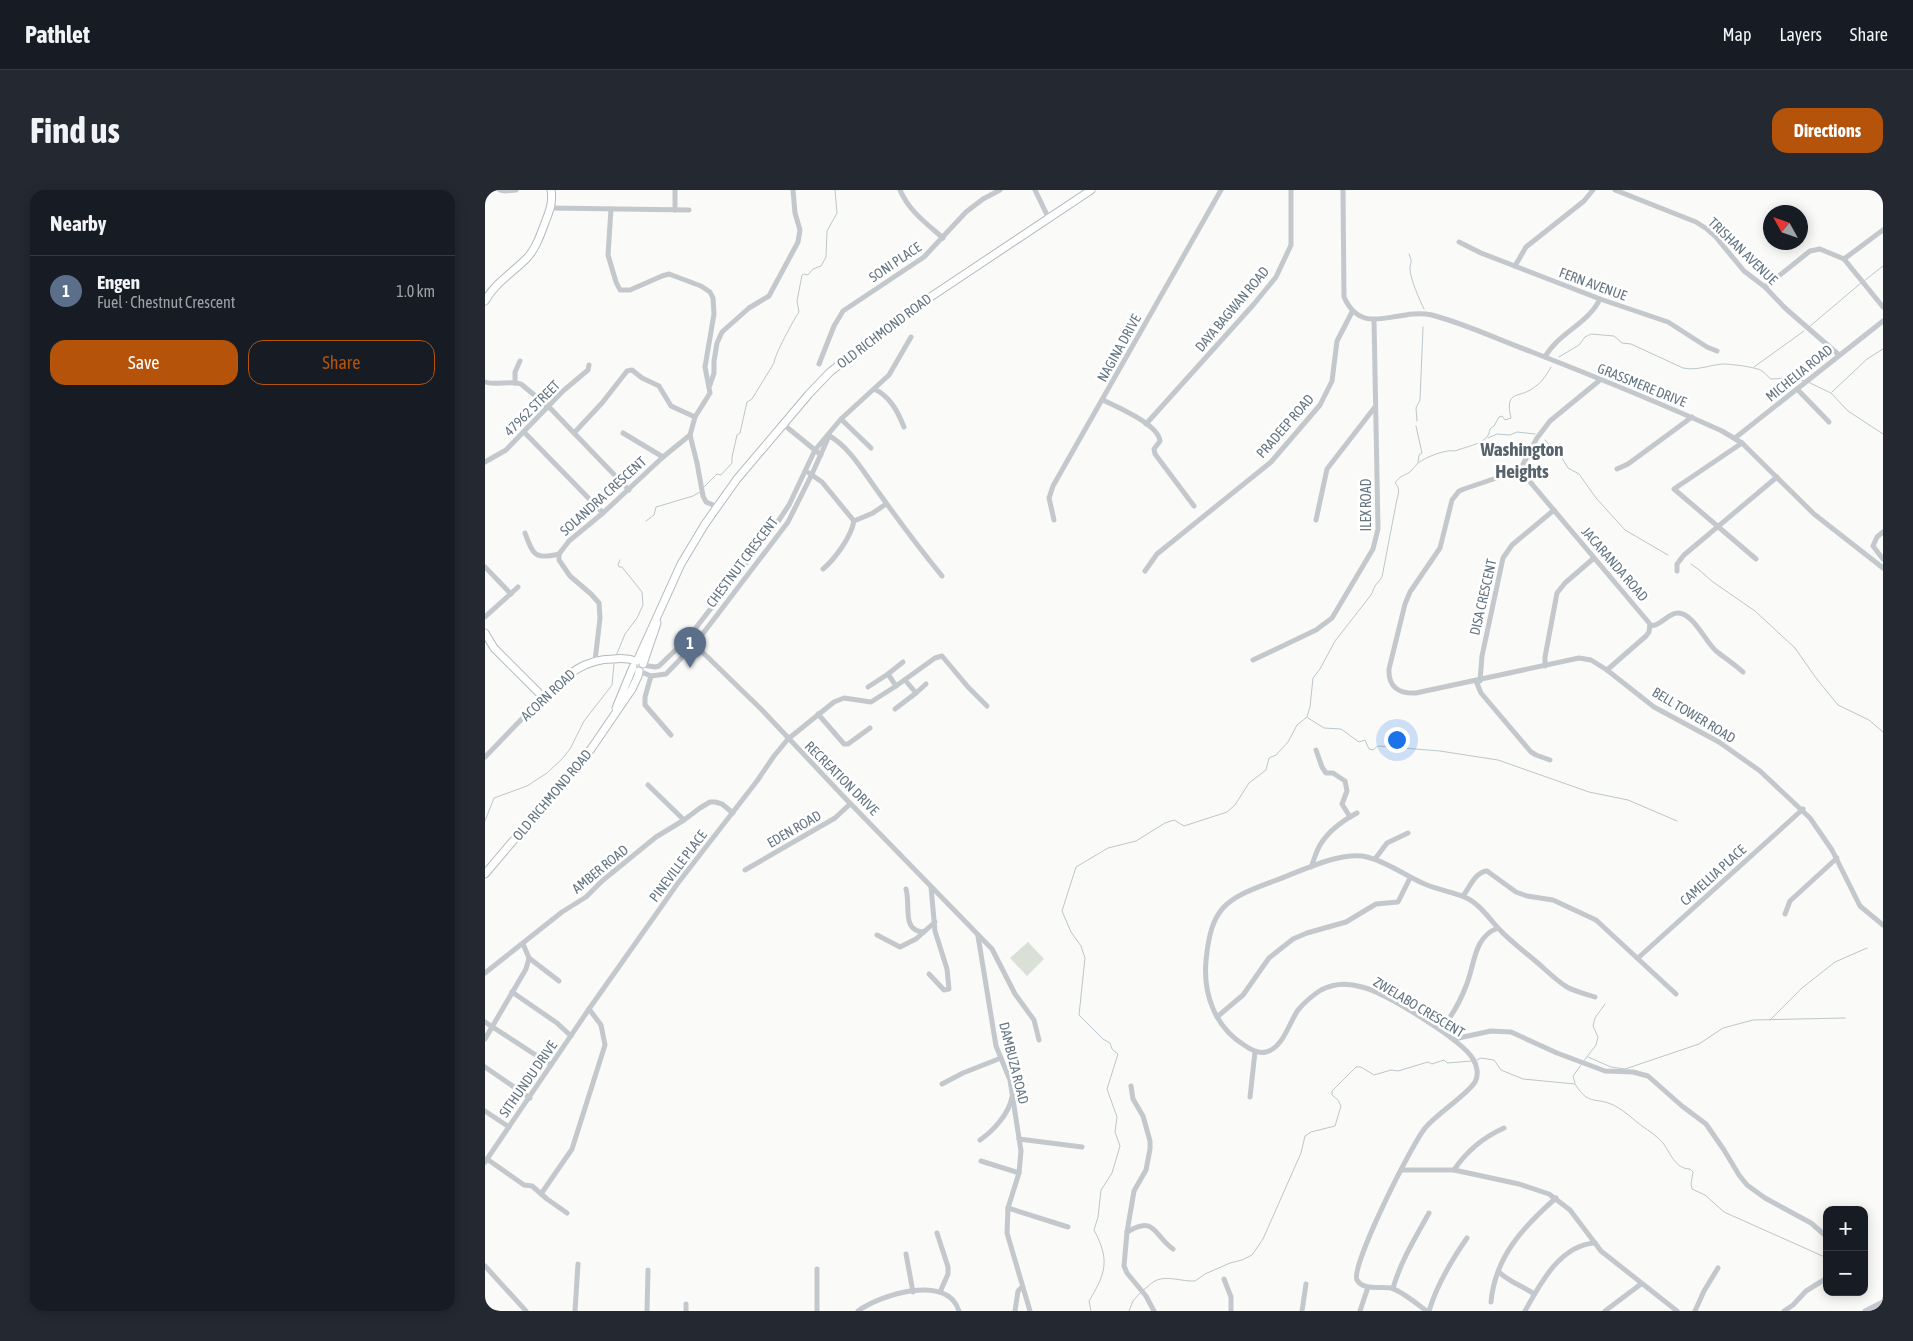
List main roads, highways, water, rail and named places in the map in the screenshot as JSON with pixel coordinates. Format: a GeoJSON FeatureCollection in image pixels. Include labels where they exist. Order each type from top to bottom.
{"type":"FeatureCollection","features":[{"type":"Feature","properties":{"kind":"waterway"},"geometry":{"type":"LineString","coordinates":[[704,487],[717,474],[721,475],[732,463],[737,435],[740,433],[747,402],[752,399],[774,363],[799,312],[797,301],[802,275],[808,275],[813,269],[821,266],[826,257],[827,231],[837,213],[835,190]]}},
{"type":"Feature","properties":{"kind":"waterway"},"geometry":{"type":"LineString","coordinates":[[1409,254],[1412,278],[1424,309]]}},
{"type":"Feature","properties":{"kind":"waterway"},"geometry":{"type":"LineString","coordinates":[[1864,281],[1883,266]]}},
{"type":"Feature","properties":{"kind":"waterway"},"geometry":{"type":"LineString","coordinates":[[1809,327],[1861,283]]}},
{"type":"Feature","properties":{"kind":"waterway"},"geometry":{"type":"LineString","coordinates":[[1417,421],[1416,408],[1420,400],[1423,327]]}},
{"type":"Feature","properties":{"kind":"waterway"},"geometry":{"type":"LineString","coordinates":[[1754,367],[1804,331]]}},
{"type":"Feature","properties":{"kind":"waterway"},"geometry":{"type":"LineString","coordinates":[[1559,357],[1579,345],[1585,337],[1591,334],[1614,336],[1622,343],[1631,344],[1683,368],[1693,369],[1723,364],[1759,370],[1771,379],[1795,378],[1804,381]]}},
{"type":"Feature","properties":{"kind":"waterway"},"geometry":{"type":"LineString","coordinates":[[1832,392],[1867,359],[1883,349]]}},
{"type":"Feature","properties":{"kind":"waterway"},"geometry":{"type":"LineString","coordinates":[[1091,1311],[1089,1301],[1099,1282],[1104,1266],[1102,1250],[1094,1230],[1098,1217],[1101,1190],[1112,1173],[1120,1146],[1115,1132],[1117,1117],[1107,1089],[1118,1054],[1112,1049],[1110,1043],[1103,1039],[1079,1015],[1085,958],[1081,946],[1071,932],[1062,911],[1076,867],[1108,848],[1136,841],[1165,823],[1174,820],[1184,826],[1227,812],[1235,805],[1249,783],[1266,770],[1269,758],[1276,755],[1288,742],[1297,725],[1307,717],[1313,678],[1335,641],[1371,595],[1382,577],[1399,492],[1395,483],[1426,458],[1441,452],[1455,451],[1482,441],[1489,434],[1490,429],[1499,417],[1502,416],[1505,420],[1511,418],[1509,409],[1512,398],[1538,384],[1551,367]]}},
{"type":"Feature","properties":{"kind":"waterway"},"geometry":{"type":"LineString","coordinates":[[1808,382],[1831,393],[1848,411],[1883,434]]}},
{"type":"Feature","properties":{"kind":"waterway"},"geometry":{"type":"LineString","coordinates":[[1416,426],[1422,453],[1419,455],[1418,462]]}},
{"type":"Feature","properties":{"kind":"waterway"},"geometry":{"type":"LineString","coordinates":[[1488,438],[1497,434],[1510,435],[1517,432],[1535,434]]}},
{"type":"Feature","properties":{"kind":"waterway"},"geometry":{"type":"LineString","coordinates":[[1545,440],[1560,455],[1568,468],[1579,474],[1596,498],[1625,530],[1668,555]]}},
{"type":"Feature","properties":{"kind":"waterway"},"geometry":{"type":"LineString","coordinates":[[646,521],[654,515],[656,507],[693,496],[700,492]]}},
{"type":"Feature","properties":{"kind":"waterway"},"geometry":{"type":"LineString","coordinates":[[616,656],[625,634],[637,618],[643,605],[642,592],[622,567],[619,567],[620,560]]}},
{"type":"Feature","properties":{"kind":"waterway"},"geometry":{"type":"LineString","coordinates":[[1691,564],[1755,611],[1795,648],[1838,705],[1869,720],[1883,732]]}},
{"type":"Feature","properties":{"kind":"waterway"},"geometry":{"type":"LineString","coordinates":[[485,821],[494,798],[527,786],[547,773],[562,759],[570,749],[584,721],[612,685],[614,664]]}},
{"type":"Feature","properties":{"kind":"waterway"},"geometry":{"type":"LineString","coordinates":[[1308,718],[1324,728],[1341,729],[1359,742],[1365,740],[1369,749],[1373,750],[1378,746],[1440,751],[1498,760],[1589,792],[1628,800],[1677,821]]}},
{"type":"Feature","properties":{"kind":"waterway"},"geometry":{"type":"LineString","coordinates":[[1770,1020],[1802,988],[1835,962],[1867,948]]}},
{"type":"Feature","properties":{"kind":"waterway"},"geometry":{"type":"LineString","coordinates":[[1583,1062],[1596,1045],[1598,1037],[1593,1026],[1595,1018],[1605,1004]]}},
{"type":"Feature","properties":{"kind":"waterway"},"geometry":{"type":"LineString","coordinates":[[1588,1057],[1611,1067],[1625,1069],[1699,1044],[1723,1028],[1753,1020],[1845,1018]]}},
{"type":"Feature","properties":{"kind":"waterway"},"geometry":{"type":"LineString","coordinates":[[1477,1060],[1481,1058],[1494,1060],[1501,1070],[1523,1079],[1575,1084],[1589,1099],[1617,1107],[1658,1138],[1680,1166],[1693,1172],[1692,1189],[1705,1195],[1724,1212],[1823,1256]]}},
{"type":"Feature","properties":{"kind":"waterway"},"geometry":{"type":"LineString","coordinates":[[1143,1290],[1153,1282],[1168,1278],[1195,1281],[1205,1274],[1252,1255],[1263,1239],[1301,1153],[1305,1136],[1311,1132],[1335,1126],[1341,1106],[1332,1095],[1332,1091],[1356,1067],[1361,1067],[1374,1075],[1391,1070],[1398,1071],[1428,1062],[1432,1064],[1444,1060],[1447,1063],[1472,1061]]}},
{"type":"Feature","properties":{"kind":"waterway"},"geometry":{"type":"LineString","coordinates":[[1575,1083],[1573,1076],[1581,1065]]}},
{"type":"Feature","properties":{"kind":"waterway"},"geometry":{"type":"LineString","coordinates":[[1129,1311],[1133,1301],[1140,1293]]}},
{"type":"Feature","properties":{"kind":"place","name":"Engen"},"geometry":{"type":"Point","coordinates":[690,668]}},
{"type":"Feature","properties":{"kind":"district","name":"Washington Heights"},"geometry":{"type":"Point","coordinates":[1522,460]}}]}
